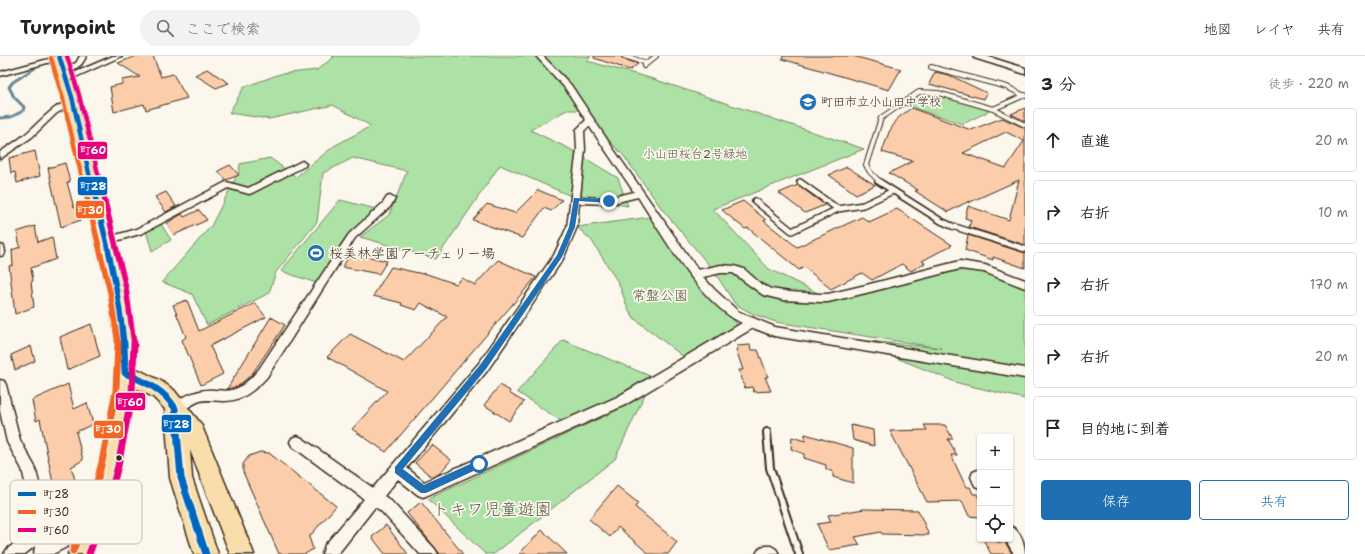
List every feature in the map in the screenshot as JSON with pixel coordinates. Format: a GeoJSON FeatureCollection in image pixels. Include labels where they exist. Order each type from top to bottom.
{"type":"FeatureCollection","features":[{"type":"Feature","properties":{"kind":"main road"},"geometry":{"type":"LineString","coordinates":[[62,65],[106,241],[124,322],[126,340],[125,373],[121,414],[106,480]]}},
{"type":"Feature","properties":{"kind":"main road"},"geometry":{"type":"LineString","coordinates":[[125,373],[165,394],[173,402],[175,408],[181,478],[206,554]]}},
{"type":"Feature","properties":{"kind":"main road"},"geometry":{"type":"LineString","coordinates":[[175,408],[193,431],[242,554]]}},
{"type":"Feature","properties":{"kind":"main road"},"geometry":{"type":"LineString","coordinates":[[184,487],[192,476],[200,473],[211,474]]}},
{"type":"Feature","properties":{"kind":"main road"},"geometry":{"type":"LineString","coordinates":[[80,554],[84,544]]}},
{"type":"Feature","properties":{"kind":"street"},"geometry":{"type":"LineString","coordinates":[[62,65],[80,64],[83,56]]}},
{"type":"Feature","properties":{"kind":"street"},"geometry":{"type":"LineString","coordinates":[[0,74],[119,56]]}},
{"type":"Feature","properties":{"kind":"street"},"geometry":{"type":"LineString","coordinates":[[539,56],[568,87],[696,275],[724,307],[752,323],[774,331],[1025,373]]}},
{"type":"Feature","properties":{"kind":"street"},"geometry":{"type":"LineString","coordinates":[[977,56],[1025,71]]}},
{"type":"Feature","properties":{"kind":"street"},"geometry":{"type":"LineString","coordinates":[[0,156],[33,132],[50,113],[72,102]]}},
{"type":"Feature","properties":{"kind":"street"},"geometry":{"type":"LineString","coordinates":[[330,554],[330,550],[483,367],[559,256],[572,227],[581,149],[580,130],[590,121]]}},
{"type":"Feature","properties":{"kind":"street"},"geometry":{"type":"LineString","coordinates":[[106,241],[140,231],[227,185],[249,191],[302,164]]}},
{"type":"Feature","properties":{"kind":"street"},"geometry":{"type":"LineString","coordinates":[[576,200],[609,201],[640,194]]}},
{"type":"Feature","properties":{"kind":"street"},"geometry":{"type":"LineString","coordinates":[[175,408],[199,397],[209,395],[226,397],[251,386],[263,372],[352,236],[387,205],[390,199]]}},
{"type":"Feature","properties":{"kind":"street"},"geometry":{"type":"LineString","coordinates":[[696,275],[713,270],[731,268],[745,276],[754,285],[771,293],[820,298],[866,289],[968,264],[986,268],[1025,284]]}},
{"type":"Feature","properties":{"kind":"street"},"geometry":{"type":"LineString","coordinates":[[398,470],[424,490],[621,401],[752,323]]}},
{"type":"Feature","properties":{"kind":"street"},"geometry":{"type":"LineString","coordinates":[[0,385],[14,442],[28,467],[31,480]]}},
{"type":"Feature","properties":{"kind":"street"},"geometry":{"type":"LineString","coordinates":[[297,442],[386,506],[430,554]]}},
{"type":"Feature","properties":{"kind":"street"},"geometry":{"type":"LineString","coordinates":[[1013,538],[1022,554]]}},
{"type":"Feature","properties":{"kind":"street"},"geometry":{"type":"LineString","coordinates":[[12,554],[26,544]]}},
{"type":"Feature","properties":{"kind":"street"},"geometry":{"type":"LineString","coordinates":[[43,553],[60,544]]}},
{"type":"Feature","properties":{"kind":"street"},"geometry":{"type":"LineString","coordinates":[[764,554],[771,554]]}},
{"type":"Feature","properties":{"kind":"lane"},"geometry":{"type":"LineString","coordinates":[[624,56],[646,64],[656,56]]}},
{"type":"Feature","properties":{"kind":"lane"},"geometry":{"type":"LineString","coordinates":[[931,67],[1007,87],[1024,95]]}},
{"type":"Feature","properties":{"kind":"lane"},"geometry":{"type":"LineString","coordinates":[[1025,125],[993,109],[938,93],[919,92],[884,115],[879,123],[866,165],[877,180],[934,217],[952,226],[1025,249]]}},
{"type":"Feature","properties":{"kind":"lane"},"geometry":{"type":"LineString","coordinates":[[993,109],[1024,95]]}},
{"type":"Feature","properties":{"kind":"lane"},"geometry":{"type":"LineString","coordinates":[[800,182],[838,209]]}},
{"type":"Feature","properties":{"kind":"lane"},"geometry":{"type":"LineString","coordinates":[[755,201],[792,231],[838,209],[863,205],[893,191]]}},
{"type":"Feature","properties":{"kind":"lane"},"geometry":{"type":"LineString","coordinates":[[768,432],[770,468],[799,554]]}},
{"type":"Feature","properties":{"kind":"green space","name":"小山田桜台2号緑地"},"geometry":{"type":"Polygon","coordinates":[[[332,56],[591,56],[587,61],[650,78],[864,149],[713,209],[769,269],[828,298],[960,265],[1025,284],[1025,399],[958,383],[850,339],[941,348],[776,322],[753,314],[735,304],[713,270],[662,209],[623,155],[590,121],[583,110],[567,110],[530,130],[570,149],[618,178],[628,206],[573,197],[500,165],[436,259],[360,237],[389,215],[407,171],[353,158],[323,173],[317,222],[276,272],[269,293],[207,325],[192,294],[162,282],[211,226],[239,171],[240,164],[270,158],[296,177],[334,146],[371,126],[333,105],[269,119],[229,113],[244,87],[280,74],[317,70],[334,57],[332,56]]]}},
{"type":"Feature","properties":{"kind":"green space"},"geometry":{"type":"Polygon","coordinates":[[[919,92],[938,93],[993,109],[963,124],[901,104],[919,92]]]}},
{"type":"Feature","properties":{"kind":"green space","name":"桜美林学園アーチェリー場"},"geometry":{"type":"Polygon","coordinates":[[[340,200],[376,209],[347,235],[316,283],[281,271],[340,200]]]}},
{"type":"Feature","properties":{"kind":"green space","name":"常盤公園"},"geometry":{"type":"Polygon","coordinates":[[[651,217],[700,287],[723,312],[737,323],[736,329],[685,358],[635,319],[628,309],[619,284],[592,241],[577,227],[651,217]]]}},
{"type":"Feature","properties":{"kind":"green space"},"geometry":{"type":"Polygon","coordinates":[[[161,224],[171,240],[152,251],[146,231],[161,224]]]}},
{"type":"Feature","properties":{"kind":"green space"},"geometry":{"type":"Polygon","coordinates":[[[563,340],[650,376],[615,397],[561,421],[517,392],[563,340]]]}},
{"type":"Feature","properties":{"kind":"green space","name":"トキワ児童遊園"},"geometry":{"type":"Polygon","coordinates":[[[645,394],[615,459],[494,554],[485,554],[428,499],[626,406],[645,394]]]}},
{"type":"Feature","properties":{"kind":"building"},"geometry":{"type":"Polygon","coordinates":[[[136,56],[153,56],[161,77],[173,74],[187,98],[146,110],[144,104],[114,112],[110,87],[122,84],[122,80],[140,77],[118,63],[136,56]]]}},
{"type":"Feature","properties":{"kind":"building"},"geometry":{"type":"Polygon","coordinates":[[[594,56],[621,56],[623,59],[638,64],[630,70],[594,58],[594,56]]]}},
{"type":"Feature","properties":{"kind":"building"},"geometry":{"type":"Polygon","coordinates":[[[783,56],[853,56],[901,69],[889,90],[782,59],[783,56]]]}},
{"type":"Feature","properties":{"kind":"building"},"geometry":{"type":"Polygon","coordinates":[[[207,69],[229,83],[216,88],[195,75],[207,69]]]}},
{"type":"Feature","properties":{"kind":"building"},"geometry":{"type":"Polygon","coordinates":[[[935,72],[949,75],[987,93],[984,99],[929,84],[935,72]]]}},
{"type":"Feature","properties":{"kind":"building"},"geometry":{"type":"Polygon","coordinates":[[[911,108],[971,130],[1002,118],[1025,128],[1025,245],[969,227],[971,220],[965,218],[968,206],[1009,220],[1019,180],[968,203],[969,201],[948,212],[915,191],[918,190],[889,173],[913,161],[882,152],[889,132],[898,118],[911,108]],[[1006,132],[963,153],[1006,168],[1024,141],[1006,132]]]}},
{"type":"Feature","properties":{"kind":"building"},"geometry":{"type":"Polygon","coordinates":[[[1025,108],[1025,121],[1011,114],[1025,108]]]}},
{"type":"Feature","properties":{"kind":"building"},"geometry":{"type":"Polygon","coordinates":[[[35,151],[40,176],[17,183],[15,172],[11,173],[9,158],[35,151]]]}},
{"type":"Feature","properties":{"kind":"building"},"geometry":{"type":"Polygon","coordinates":[[[65,163],[70,182],[67,182],[74,208],[77,207],[81,220],[61,227],[48,168],[65,163]]]}},
{"type":"Feature","properties":{"kind":"building"},"geometry":{"type":"Polygon","coordinates":[[[230,165],[239,175],[226,180],[218,171],[230,165]]]}},
{"type":"Feature","properties":{"kind":"building"},"geometry":{"type":"Polygon","coordinates":[[[847,167],[875,185],[856,194],[829,175],[847,167]]]}},
{"type":"Feature","properties":{"kind":"building"},"geometry":{"type":"Polygon","coordinates":[[[798,185],[825,205],[805,213],[779,193],[798,185]]]}},
{"type":"Feature","properties":{"kind":"building"},"geometry":{"type":"Polygon","coordinates":[[[538,190],[562,200],[551,211],[544,208],[522,238],[473,220],[487,204],[515,213],[538,190]]]}},
{"type":"Feature","properties":{"kind":"building"},"geometry":{"type":"Polygon","coordinates":[[[166,192],[176,206],[166,212],[155,197],[166,192]]]}},
{"type":"Feature","properties":{"kind":"building"},"geometry":{"type":"Polygon","coordinates":[[[743,201],[766,220],[764,221],[797,247],[862,217],[869,222],[897,209],[952,245],[922,261],[925,263],[911,271],[902,264],[872,280],[862,273],[831,289],[804,267],[799,270],[748,228],[745,229],[722,210],[743,201]]]}},
{"type":"Feature","properties":{"kind":"building"},"geometry":{"type":"Polygon","coordinates":[[[199,210],[207,220],[174,235],[167,223],[182,214],[184,217],[199,210]]]}},
{"type":"Feature","properties":{"kind":"building"},"geometry":{"type":"Polygon","coordinates":[[[35,226],[38,242],[52,237],[56,259],[31,268],[34,307],[15,314],[9,266],[13,265],[12,250],[20,247],[17,232],[35,226]]]}},
{"type":"Feature","properties":{"kind":"building"},"geometry":{"type":"Polygon","coordinates":[[[968,235],[1025,253],[1025,268],[993,257],[993,260],[965,250],[968,235]]]}},
{"type":"Feature","properties":{"kind":"building"},"geometry":{"type":"Polygon","coordinates":[[[351,254],[365,258],[366,256],[387,261],[379,274],[342,267],[351,254]]]}},
{"type":"Feature","properties":{"kind":"building"},"geometry":{"type":"Polygon","coordinates":[[[498,260],[536,277],[386,452],[352,429],[387,391],[327,357],[350,334],[404,362],[447,317],[421,303],[416,310],[401,305],[402,303],[373,296],[391,267],[424,273],[456,284],[462,278],[475,285],[498,260]]]}},
{"type":"Feature","properties":{"kind":"building"},"geometry":{"type":"Polygon","coordinates":[[[187,300],[199,331],[255,303],[266,317],[210,346],[223,374],[201,385],[182,340],[186,337],[173,305],[187,300]]]}},
{"type":"Feature","properties":{"kind":"building"},"geometry":{"type":"Polygon","coordinates":[[[271,317],[285,325],[252,374],[238,386],[227,389],[271,317]]]}},
{"type":"Feature","properties":{"kind":"building"},"geometry":{"type":"Polygon","coordinates":[[[91,324],[100,356],[67,370],[60,337],[91,324]]]}},
{"type":"Feature","properties":{"kind":"building"},"geometry":{"type":"Polygon","coordinates":[[[750,345],[751,350],[758,350],[768,377],[765,377],[771,391],[754,392],[752,387],[745,388],[739,370],[743,370],[736,349],[738,349],[737,346],[750,345]]]}},
{"type":"Feature","properties":{"kind":"building"},"geometry":{"type":"Polygon","coordinates":[[[31,346],[35,361],[15,370],[11,355],[31,346]]]}},
{"type":"Feature","properties":{"kind":"building"},"geometry":{"type":"Polygon","coordinates":[[[68,384],[74,409],[87,403],[93,424],[76,432],[83,460],[71,467],[75,480],[52,480],[40,419],[36,421],[32,400],[68,384]]]}},
{"type":"Feature","properties":{"kind":"building"},"geometry":{"type":"Polygon","coordinates":[[[500,385],[510,391],[509,393],[524,402],[509,421],[484,405],[500,385]]]}},
{"type":"Feature","properties":{"kind":"building"},"geometry":{"type":"Polygon","coordinates":[[[851,425],[873,430],[874,446],[853,440],[851,425]]]}},
{"type":"Feature","properties":{"kind":"building"},"geometry":{"type":"Polygon","coordinates":[[[924,425],[945,425],[953,439],[948,439],[957,455],[951,455],[966,487],[970,487],[973,494],[977,494],[977,517],[969,516],[962,501],[927,502],[890,431],[927,430],[924,425]]]}},
{"type":"Feature","properties":{"kind":"building"},"geometry":{"type":"Polygon","coordinates":[[[805,434],[853,448],[853,483],[833,477],[833,472],[826,469],[826,465],[804,458],[804,454],[791,449],[792,437],[805,441],[805,434]]]}},
{"type":"Feature","properties":{"kind":"building"},"geometry":{"type":"Polygon","coordinates":[[[432,445],[451,460],[439,474],[432,477],[415,463],[432,445]]]}},
{"type":"Feature","properties":{"kind":"building"},"geometry":{"type":"Polygon","coordinates":[[[260,452],[269,453],[336,506],[309,537],[313,549],[305,554],[279,554],[243,472],[243,464],[249,456],[260,452]]]}},
{"type":"Feature","properties":{"kind":"building"},"geometry":{"type":"Polygon","coordinates":[[[617,486],[638,503],[635,507],[677,542],[668,554],[649,554],[618,527],[610,537],[589,519],[617,486]]]}},
{"type":"Feature","properties":{"kind":"building"},"geometry":{"type":"Polygon","coordinates":[[[421,502],[463,554],[440,554],[407,513],[421,502]]]}},
{"type":"Feature","properties":{"kind":"building"},"geometry":{"type":"Polygon","coordinates":[[[864,509],[918,510],[929,535],[882,534],[881,532],[855,537],[860,545],[829,550],[817,524],[831,522],[828,515],[864,509]]]}},
{"type":"Feature","properties":{"kind":"building"},"geometry":{"type":"Polygon","coordinates":[[[386,525],[408,554],[385,554],[372,537],[386,525]]]}},
{"type":"Feature","properties":{"kind":"building"},"geometry":{"type":"Polygon","coordinates":[[[542,530],[567,554],[519,554],[542,530]]]}},
{"type":"Feature","properties":{"kind":"building"},"geometry":{"type":"Polygon","coordinates":[[[985,542],[1005,542],[1012,554],[991,554],[985,542]]]}},
{"type":"Feature","properties":{"kind":"waterway"},"geometry":{"type":"LineString","coordinates":[[0,118],[11,117],[23,111],[24,107],[14,97],[9,87],[13,82],[35,68]]}},
{"type":"Feature","properties":{"kind":"transit line","name":"町28"},"geometry":{"type":"LineString","coordinates":[[59,56],[72,97],[113,269],[122,320],[125,373],[153,386],[166,395],[175,408],[181,478],[206,554]]}},
{"type":"Feature","properties":{"kind":"transit line","name":"町60"},"geometry":{"type":"LineString","coordinates":[[67,56],[79,95],[126,288],[134,340],[132,393],[114,480]]}},
{"type":"Feature","properties":{"kind":"transit line","name":"町30"},"geometry":{"type":"LineString","coordinates":[[51,58],[63,99],[110,292],[118,340],[116,391],[97,480]]}},
{"type":"Feature","properties":{"kind":"transit line","name":"町30"},"geometry":{"type":"LineString","coordinates":[[73,551],[76,544]]}},
{"type":"Feature","properties":{"kind":"transit line","name":"町60"},"geometry":{"type":"LineString","coordinates":[[89,554],[93,544]]}},
{"type":"Feature","properties":{"kind":"place","name":"町田市立小山田中学校"},"geometry":{"type":"Point","coordinates":[808,102]}},
{"type":"Feature","properties":{"kind":"place","name":"桜美林学園アーチェリー場"},"geometry":{"type":"Point","coordinates":[316,253]}},
{"type":"Feature","properties":{"kind":"route"},"geometry":{"type":"LineString","coordinates":[[479,464],[424,490],[398,470],[483,367],[559,256],[572,227],[576,200],[609,201]]}}]}
